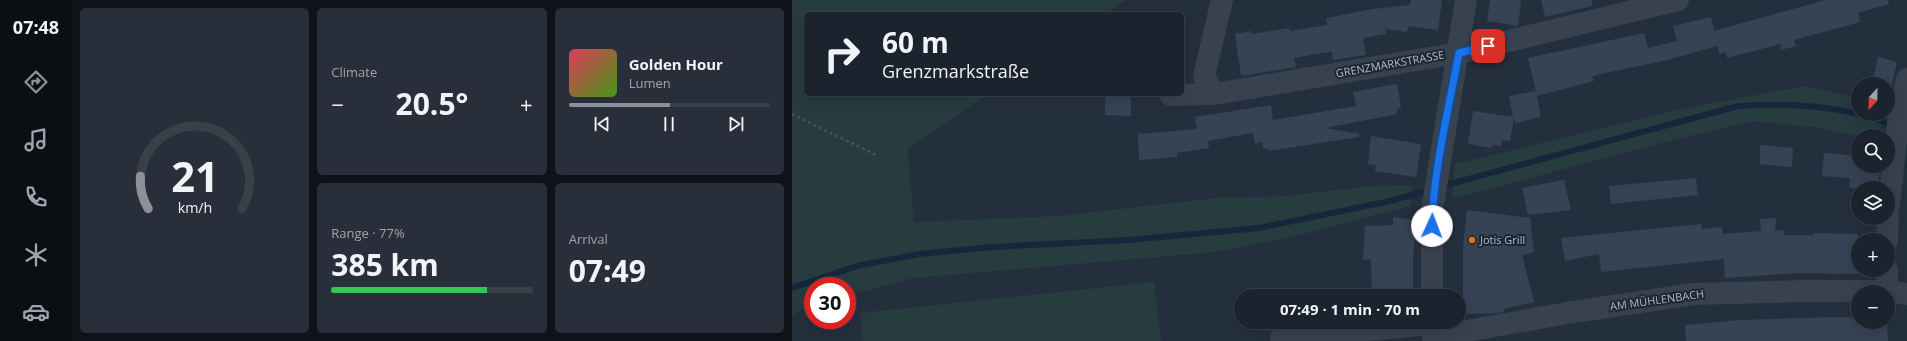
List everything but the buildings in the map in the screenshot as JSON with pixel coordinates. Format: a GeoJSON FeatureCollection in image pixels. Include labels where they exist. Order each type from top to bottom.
{"type":"FeatureCollection","features":[{"type":"Feature","properties":{"kind":"street"},"geometry":{"type":"LineString","coordinates":[[1214,94],[1204,76],[1222,0]]}},
{"type":"Feature","properties":{"kind":"street"},"geometry":{"type":"LineString","coordinates":[[1432,289],[1432,211],[1441,151],[1459,53],[1466,0]]}},
{"type":"Feature","properties":{"kind":"street","name":"GRENZMARKSTRASSE"},"geometry":{"type":"LineString","coordinates":[[1184,95],[1214,94],[1459,53],[1678,0]]}},
{"type":"Feature","properties":{"kind":"street"},"geometry":{"type":"LineString","coordinates":[[1892,181],[1900,110],[1907,79]]}},
{"type":"Feature","properties":{"kind":"street","name":"AM MÜHLENBACH"},"geometry":{"type":"LineString","coordinates":[[1281,338],[1432,331],[1575,312],[1693,294],[1807,291],[1851,288]]}},
{"type":"Feature","properties":{"kind":"path"},"geometry":{"type":"LineString","coordinates":[[792,114],[876,155]]}},
{"type":"Feature","properties":{"kind":"green space"},"geometry":{"type":"Polygon","coordinates":[[[792,0],[1126,0],[1108,12],[804,12],[804,96],[985,96],[908,149],[914,222],[1059,216],[1216,198],[1285,196],[1372,186],[1413,185],[1410,206],[1296,236],[1216,252],[913,278],[856,294],[856,277],[804,277],[804,309],[792,315],[792,0]]]}},
{"type":"Feature","properties":{"kind":"green space"},"geometry":{"type":"Polygon","coordinates":[[[1806,86],[1851,96],[1851,121],[1883,121],[1881,129],[1851,129],[1851,135],[1813,127],[1753,121],[1665,142],[1452,199],[1455,164],[1677,110],[1806,86]]]}},
{"type":"Feature","properties":{"kind":"green space"},"geometry":{"type":"Polygon","coordinates":[[[1154,282],[1161,341],[863,341],[860,313],[1154,282]]]}},
{"type":"Feature","properties":{"kind":"waterway"},"geometry":{"type":"LineString","coordinates":[[1439,187],[1738,106],[1798,106],[1827,108],[1851,113]]}},
{"type":"Feature","properties":{"kind":"waterway"},"geometry":{"type":"LineString","coordinates":[[1881,121],[1894,125]]}},
{"type":"Feature","properties":{"kind":"waterway"},"geometry":{"type":"LineString","coordinates":[[792,288],[857,266],[919,254],[992,247],[1129,240],[1259,228],[1390,201],[1430,190]]}},
{"type":"Feature","properties":{"kind":"place","name":"Jotis Grill"},"geometry":{"type":"Point","coordinates":[1472,240]}},
{"type":"Feature","properties":{"kind":"route"},"geometry":{"type":"LineString","coordinates":[[1432,226],[1432,211],[1441,151],[1459,53],[1488,46]]}}]}
